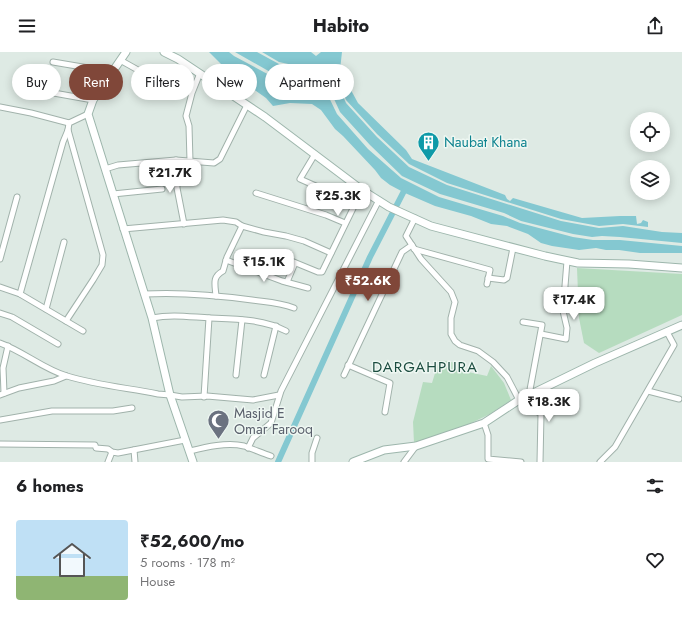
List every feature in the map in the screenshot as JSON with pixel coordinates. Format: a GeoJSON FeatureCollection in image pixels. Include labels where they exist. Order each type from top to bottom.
{"type":"FeatureCollection","features":[{"type":"Feature","properties":{"kind":"street"},"geometry":{"type":"LineString","coordinates":[[117,64],[126,52]]}},
{"type":"Feature","properties":{"kind":"street"},"geometry":{"type":"LineString","coordinates":[[164,52],[178,59],[247,105],[362,190],[389,207],[431,226],[513,248],[578,263],[629,264],[682,268]]}},
{"type":"Feature","properties":{"kind":"street"},"geometry":{"type":"LineString","coordinates":[[120,60],[131,66]]}},
{"type":"Feature","properties":{"kind":"street"},"geometry":{"type":"LineString","coordinates":[[53,62],[69,65]]}},
{"type":"Feature","properties":{"kind":"street"},"geometry":{"type":"LineString","coordinates":[[190,161],[189,126],[186,116],[192,94],[200,74]]}},
{"type":"Feature","properties":{"kind":"street"},"geometry":{"type":"LineString","coordinates":[[93,100],[88,114],[152,318],[170,395],[193,462]]}},
{"type":"Feature","properties":{"kind":"street"},"geometry":{"type":"LineString","coordinates":[[105,169],[118,165],[176,160],[208,164],[214,163],[220,159],[247,105]]}},
{"type":"Feature","properties":{"kind":"street"},"geometry":{"type":"LineString","coordinates":[[0,107],[69,123],[88,114]]}},
{"type":"Feature","properties":{"kind":"street"},"geometry":{"type":"LineString","coordinates":[[20,294],[62,142],[68,130],[69,123]]}},
{"type":"Feature","properties":{"kind":"street"},"geometry":{"type":"LineString","coordinates":[[66,321],[102,265],[103,255],[68,130]]}},
{"type":"Feature","properties":{"kind":"street"},"geometry":{"type":"LineString","coordinates":[[315,154],[300,179],[327,190],[357,199]]}},
{"type":"Feature","properties":{"kind":"street"},"geometry":{"type":"LineString","coordinates":[[176,160],[177,188],[184,224]]}},
{"type":"Feature","properties":{"kind":"street"},"geometry":{"type":"LineString","coordinates":[[112,194],[162,189]]}},
{"type":"Feature","properties":{"kind":"street"},"geometry":{"type":"LineString","coordinates":[[279,256],[322,272],[362,190]]}},
{"type":"Feature","properties":{"kind":"street"},"geometry":{"type":"LineString","coordinates":[[256,193],[326,215],[345,223]]}},
{"type":"Feature","properties":{"kind":"street"},"geometry":{"type":"LineString","coordinates":[[0,259],[17,196]]}},
{"type":"Feature","properties":{"kind":"street"},"geometry":{"type":"LineString","coordinates":[[248,448],[253,438],[271,423],[279,395],[379,200]]}},
{"type":"Feature","properties":{"kind":"street"},"geometry":{"type":"LineString","coordinates":[[413,217],[406,236],[421,259],[451,292],[455,302],[451,318],[451,334],[455,341],[460,345],[478,351],[493,362],[507,377],[530,407],[541,414],[540,462]]}},
{"type":"Feature","properties":{"kind":"street"},"geometry":{"type":"LineString","coordinates":[[123,229],[184,224],[209,220],[224,220],[236,222],[242,226],[304,241],[331,253]]}},
{"type":"Feature","properties":{"kind":"street"},"geometry":{"type":"LineString","coordinates":[[216,296],[215,278],[218,274],[224,271],[226,260],[242,226]]}},
{"type":"Feature","properties":{"kind":"street"},"geometry":{"type":"LineString","coordinates":[[46,309],[64,242]]}},
{"type":"Feature","properties":{"kind":"street"},"geometry":{"type":"LineString","coordinates":[[344,375],[402,252],[413,247],[490,270],[487,284]]}},
{"type":"Feature","properties":{"kind":"street"},"geometry":{"type":"LineString","coordinates":[[488,278],[504,280],[507,278],[513,248]]}},
{"type":"Feature","properties":{"kind":"street"},"geometry":{"type":"LineString","coordinates":[[226,260],[308,288]]}},
{"type":"Feature","properties":{"kind":"street"},"geometry":{"type":"LineString","coordinates":[[541,334],[566,340],[566,328],[563,311],[567,261]]}},
{"type":"Feature","properties":{"kind":"street"},"geometry":{"type":"LineString","coordinates":[[287,282],[295,263]]}},
{"type":"Feature","properties":{"kind":"street"},"geometry":{"type":"LineString","coordinates":[[0,287],[20,294],[83,330]]}},
{"type":"Feature","properties":{"kind":"street"},"geometry":{"type":"LineString","coordinates":[[144,294],[164,293],[216,296],[276,302],[294,308]]}},
{"type":"Feature","properties":{"kind":"street"},"geometry":{"type":"LineString","coordinates":[[0,312],[12,317],[58,344]]}},
{"type":"Feature","properties":{"kind":"street"},"geometry":{"type":"LineString","coordinates":[[152,318],[168,315],[242,320],[276,326],[286,331]]}},
{"type":"Feature","properties":{"kind":"street"},"geometry":{"type":"LineString","coordinates":[[204,397],[209,318]]}},
{"type":"Feature","properties":{"kind":"street"},"geometry":{"type":"LineString","coordinates":[[236,375],[242,320]]}},
{"type":"Feature","properties":{"kind":"street"},"geometry":{"type":"LineString","coordinates":[[523,322],[542,325],[524,398]]}},
{"type":"Feature","properties":{"kind":"street"},"geometry":{"type":"LineString","coordinates":[[264,375],[276,326]]}},
{"type":"Feature","properties":{"kind":"street"},"geometry":{"type":"LineString","coordinates":[[353,462],[384,450],[416,446],[484,423],[524,398],[595,363],[681,327]]}},
{"type":"Feature","properties":{"kind":"street"},"geometry":{"type":"LineString","coordinates":[[600,462],[615,447],[674,346],[667,332]]}},
{"type":"Feature","properties":{"kind":"street"},"geometry":{"type":"LineString","coordinates":[[0,343],[66,376],[158,394],[182,397],[253,400],[279,395]]}},
{"type":"Feature","properties":{"kind":"street"},"geometry":{"type":"LineString","coordinates":[[8,346],[3,368],[2,394],[19,388],[54,382],[66,376]]}},
{"type":"Feature","properties":{"kind":"street"},"geometry":{"type":"LineString","coordinates":[[348,365],[390,383],[385,412]]}},
{"type":"Feature","properties":{"kind":"street"},"geometry":{"type":"LineString","coordinates":[[648,391],[679,400]]}},
{"type":"Feature","properties":{"kind":"street"},"geometry":{"type":"LineString","coordinates":[[0,420],[52,411],[112,411],[132,408]]}},
{"type":"Feature","properties":{"kind":"street"},"geometry":{"type":"LineString","coordinates":[[484,423],[488,435],[488,460],[520,462]]}},
{"type":"Feature","properties":{"kind":"street"},"geometry":{"type":"LineString","coordinates":[[312,462],[312,453],[317,438]]}},
{"type":"Feature","properties":{"kind":"street"},"geometry":{"type":"LineString","coordinates":[[0,444],[95,445],[96,448],[118,453],[185,440]]}},
{"type":"Feature","properties":{"kind":"street"},"geometry":{"type":"LineString","coordinates":[[190,451],[204,447],[228,445],[242,446],[271,456]]}},
{"type":"Feature","properties":{"kind":"street"},"geometry":{"type":"LineString","coordinates":[[404,462],[416,446]]}},
{"type":"Feature","properties":{"kind":"street"},"geometry":{"type":"LineString","coordinates":[[134,450],[135,462]]}},
{"type":"Feature","properties":{"kind":"street"},"geometry":{"type":"LineString","coordinates":[[108,462],[112,452]]}},
{"type":"Feature","properties":{"kind":"green space"},"geometry":{"type":"Polygon","coordinates":[[[577,268],[682,274],[682,315],[599,353],[584,343],[579,318],[577,268]]]}},
{"type":"Feature","properties":{"kind":"green space"},"geometry":{"type":"Polygon","coordinates":[[[439,360],[455,363],[462,366],[468,372],[487,376],[491,366],[504,383],[511,400],[490,414],[463,427],[414,443],[413,422],[423,382],[432,383],[439,360]]]}},
{"type":"Feature","properties":{"kind":"water"},"geometry":{"type":"Polygon","coordinates":[[[209,52],[229,52],[249,64],[221,64],[209,52]]]}},
{"type":"Feature","properties":{"kind":"water"},"geometry":{"type":"Polygon","coordinates":[[[235,52],[257,52],[279,64],[265,64],[265,69],[235,52]]]}},
{"type":"Feature","properties":{"kind":"water"},"geometry":{"type":"Polygon","coordinates":[[[262,52],[311,52],[316,56],[321,52],[342,52],[341,64],[288,64],[279,62],[262,52]]]}},
{"type":"Feature","properties":{"kind":"water"},"geometry":{"type":"Polygon","coordinates":[[[257,68],[265,73],[265,97],[257,92],[257,68]]]}},
{"type":"Feature","properties":{"kind":"water"},"geometry":{"type":"Polygon","coordinates":[[[354,96],[358,103],[406,150],[412,159],[505,195],[510,201],[513,198],[582,218],[636,216],[637,224],[641,223],[643,220],[648,222],[648,227],[623,224],[599,226],[561,219],[447,183],[409,164],[377,134],[346,100],[354,100],[354,96]]]}},
{"type":"Feature","properties":{"kind":"water"},"geometry":{"type":"Polygon","coordinates":[[[268,100],[330,100],[337,114],[368,149],[401,178],[439,197],[503,216],[520,223],[573,237],[593,240],[620,240],[682,246],[682,253],[640,253],[596,248],[579,250],[552,246],[541,243],[528,234],[507,226],[491,224],[471,216],[435,206],[405,193],[381,178],[335,129],[321,110],[312,104],[290,103],[273,106],[268,100]]]}},
{"type":"Feature","properties":{"kind":"water"},"geometry":{"type":"Polygon","coordinates":[[[335,100],[345,100],[377,137],[409,167],[447,185],[561,221],[599,228],[623,226],[662,232],[682,233],[682,243],[620,237],[592,237],[573,234],[521,221],[504,213],[440,194],[402,176],[370,145],[340,112],[335,100]]]}},
{"type":"Feature","properties":{"kind":"waterway"},"geometry":{"type":"LineString","coordinates":[[278,462],[370,257],[405,189]]}},
{"type":"Feature","properties":{"kind":"place","name":"Naubat Khana"},"geometry":{"type":"Point","coordinates":[428,162]}},
{"type":"Feature","properties":{"kind":"place","name":"Masjid E Omar Farooq"},"geometry":{"type":"Point","coordinates":[218,440]}},
{"type":"Feature","properties":{"kind":"district","name":"DARGAHPURA"},"geometry":{"type":"Point","coordinates":[425,367]}}]}
